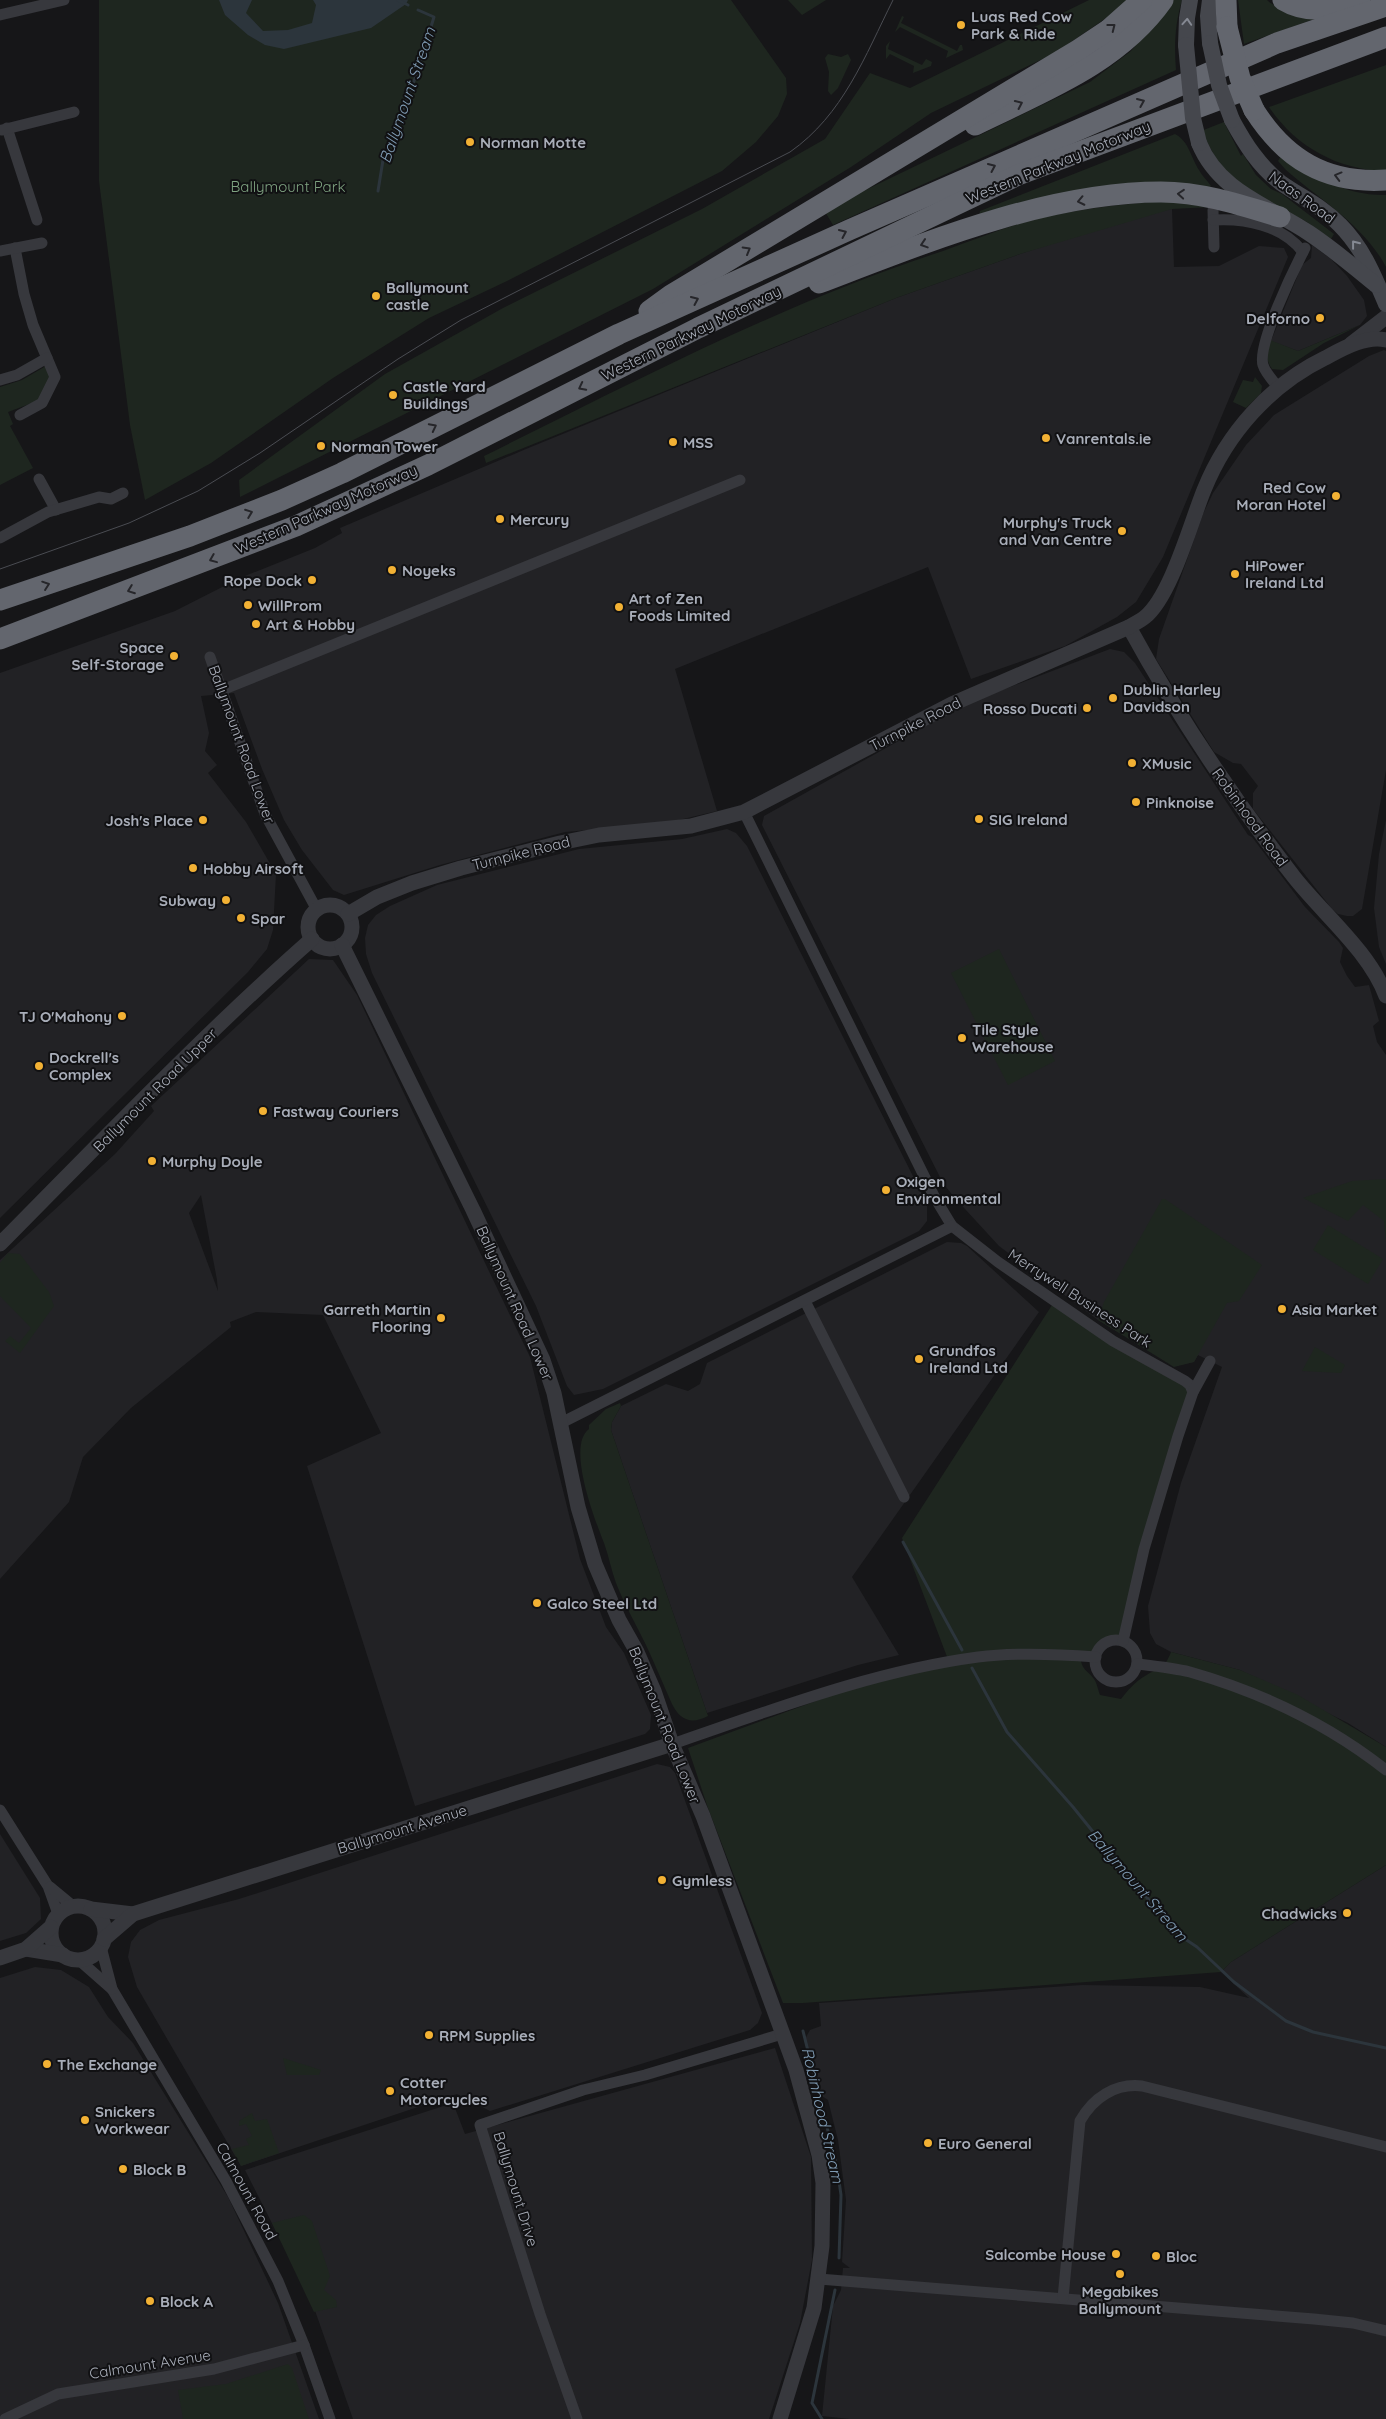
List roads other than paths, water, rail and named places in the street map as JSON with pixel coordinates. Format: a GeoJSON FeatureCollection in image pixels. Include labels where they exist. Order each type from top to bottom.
{"type":"FeatureCollection","features":[{"type":"Feature","properties":{"kind":"highway"},"geometry":{"type":"LineString","coordinates":[[880,171],[910,149],[1078,50],[1108,30],[1142,0]]}},
{"type":"Feature","properties":{"kind":"highway"},"geometry":{"type":"LineString","coordinates":[[619,334],[671,295],[880,171],[1072,78],[1128,37],[1163,0]]}},
{"type":"Feature","properties":{"kind":"highway"},"geometry":{"type":"LineString","coordinates":[[1226,0],[1227,27],[1240,78],[1254,110],[1278,143],[1311,167],[1351,179],[1386,180]]}},
{"type":"Feature","properties":{"kind":"highway"},"geometry":{"type":"LineString","coordinates":[[1283,0],[1310,10],[1331,8],[1360,0]]}},
{"type":"Feature","properties":{"kind":"highway","name":"Western Parkway Motorway"},"geometry":{"type":"LineString","coordinates":[[0,600],[190,536],[282,500],[342,473],[619,334],[1023,153],[1259,51],[1386,6]]}},
{"type":"Feature","properties":{"kind":"highway","name":"Western Parkway Motorway"},"geometry":{"type":"LineString","coordinates":[[0,639],[296,526],[428,465],[698,328],[1018,175],[1088,147],[1386,37]]}},
{"type":"Feature","properties":{"kind":"highway"},"geometry":{"type":"LineString","coordinates":[[1088,147],[1123,143],[1280,90],[1386,51]]}},
{"type":"Feature","properties":{"kind":"highway"},"geometry":{"type":"LineString","coordinates":[[698,328],[897,253],[1008,217],[1086,199],[1162,192],[1196,195],[1226,201],[1280,217]]}},
{"type":"Feature","properties":{"kind":"main road"},"geometry":{"type":"LineString","coordinates":[[1190,0],[1186,45],[1193,118],[1199,143],[1208,161],[1225,182],[1324,244],[1382,295]]}},
{"type":"Feature","properties":{"kind":"main road","name":"Naas Road"},"geometry":{"type":"LineString","coordinates":[[1210,0],[1208,16],[1210,43],[1219,85],[1232,120],[1242,139],[1261,165],[1283,184],[1324,210],[1342,226],[1366,258],[1382,295]]}},
{"type":"Feature","properties":{"kind":"street"},"geometry":{"type":"LineString","coordinates":[[0,15],[21,5],[64,0]]}},
{"type":"Feature","properties":{"kind":"street"},"geometry":{"type":"LineString","coordinates":[[37,220],[3,129],[74,112]]}},
{"type":"Feature","properties":{"kind":"street"},"geometry":{"type":"LineString","coordinates":[[1214,247],[1213,215],[1246,220],[1294,240],[1304,250],[1272,321],[1262,353],[1262,365],[1278,387]]}},
{"type":"Feature","properties":{"kind":"street"},"geometry":{"type":"LineString","coordinates":[[0,251],[42,243]]}},
{"type":"Feature","properties":{"kind":"street"},"geometry":{"type":"LineString","coordinates":[[15,248],[26,302],[33,325],[55,377],[42,403],[20,415]]}},
{"type":"Feature","properties":{"kind":"street"},"geometry":{"type":"LineString","coordinates":[[1367,330],[1380,306],[1382,295]]}},
{"type":"Feature","properties":{"kind":"street"},"geometry":{"type":"LineString","coordinates":[[1348,346],[1386,317]]}},
{"type":"Feature","properties":{"kind":"street"},"geometry":{"type":"LineString","coordinates":[[1348,346],[1376,339],[1386,340]]}},
{"type":"Feature","properties":{"kind":"street","name":"Turnpike Road"},"geometry":{"type":"LineString","coordinates":[[348,914],[378,897],[412,883],[560,842],[599,835],[691,826],[744,812],[952,704],[1129,628],[1146,616],[1160,598],[1209,477],[1243,422],[1278,387],[1316,362],[1348,346]]}},
{"type":"Feature","properties":{"kind":"street"},"geometry":{"type":"LineString","coordinates":[[0,380],[17,375],[47,358]]}},
{"type":"Feature","properties":{"kind":"street"},"geometry":{"type":"LineString","coordinates":[[38,479],[56,510]]}},
{"type":"Feature","properties":{"kind":"street"},"geometry":{"type":"LineString","coordinates":[[222,690],[740,480]]}},
{"type":"Feature","properties":{"kind":"street"},"geometry":{"type":"LineString","coordinates":[[0,538],[56,510],[99,497],[111,499],[123,493]]}},
{"type":"Feature","properties":{"kind":"street","name":"Robinhood Road"},"geometry":{"type":"LineString","coordinates":[[1129,628],[1165,691],[1230,793],[1296,878],[1370,965],[1386,996]]}},
{"type":"Feature","properties":{"kind":"street","name":"Ballymount Road Lower"},"geometry":{"type":"LineString","coordinates":[[210,657],[265,814],[316,910]]}},
{"type":"Feature","properties":{"kind":"street"},"geometry":{"type":"LineString","coordinates":[[562,1423],[952,1226],[935,1198],[917,1157],[820,969],[744,812]]}},
{"type":"Feature","properties":{"kind":"street"},"geometry":{"type":"LineString","coordinates":[[323,906],[337,906],[348,914],[352,928],[351,934],[342,945],[332,949],[325,948],[312,939],[308,924],[316,910],[323,906]]}},
{"type":"Feature","properties":{"kind":"street","name":"Ballymount Road Upper"},"geometry":{"type":"LineString","coordinates":[[0,1244],[68,1178],[139,1103],[312,939]]}},
{"type":"Feature","properties":{"kind":"street","name":"Ballymount Road Lower"},"geometry":{"type":"LineString","coordinates":[[342,945],[526,1321],[543,1360],[562,1423],[578,1507],[595,1564],[654,1691],[672,1744],[703,1816],[796,2070],[818,2155],[823,2183],[824,2210],[820,2280],[814,2308],[780,2419]]}},
{"type":"Feature","properties":{"kind":"street","name":"Merrywell Business Park"},"geometry":{"type":"LineString","coordinates":[[952,1226],[1039,1292],[1113,1341],[1185,1381],[1190,1385],[1193,1392]]}},
{"type":"Feature","properties":{"kind":"street"},"geometry":{"type":"LineString","coordinates":[[805,1301],[904,1497]]}},
{"type":"Feature","properties":{"kind":"street"},"geometry":{"type":"LineString","coordinates":[[1123,1641],[1144,1549],[1193,1392],[1210,1362]]}},
{"type":"Feature","properties":{"kind":"street"},"geometry":{"type":"LineString","coordinates":[[1123,1641],[1134,1650],[1137,1664],[1135,1670],[1127,1679],[1112,1682],[1099,1673],[1096,1657],[1099,1649],[1109,1642],[1123,1641]]}},
{"type":"Feature","properties":{"kind":"street"},"geometry":{"type":"LineString","coordinates":[[672,1744],[850,1684],[929,1666],[979,1657],[1016,1654],[1096,1657]]}},
{"type":"Feature","properties":{"kind":"street"},"geometry":{"type":"LineString","coordinates":[[1137,1664],[1188,1672],[1244,1690],[1329,1730],[1386,1770]]}},
{"type":"Feature","properties":{"kind":"street","name":"Ballymount Avenue"},"geometry":{"type":"LineString","coordinates":[[91,1908],[133,1914],[672,1744]]}},
{"type":"Feature","properties":{"kind":"street"},"geometry":{"type":"LineString","coordinates":[[0,1810],[48,1886],[73,1906],[91,1908],[103,1921],[103,1943],[88,1958],[79,1960],[26,1950],[0,1958]]}},
{"type":"Feature","properties":{"kind":"street"},"geometry":{"type":"LineString","coordinates":[[48,1886],[55,1920],[53,1943],[63,1956]]}},
{"type":"Feature","properties":{"kind":"street"},"geometry":{"type":"LineString","coordinates":[[26,1950],[55,1920],[73,1906]]}},
{"type":"Feature","properties":{"kind":"street","name":"Ballymount Avenue"},"geometry":{"type":"LineString","coordinates":[[103,1943],[133,1914]]}},
{"type":"Feature","properties":{"kind":"street","name":"Calmount Road"},"geometry":{"type":"LineString","coordinates":[[103,1943],[112,1989]]}},
{"type":"Feature","properties":{"kind":"street","name":"Calmount Road"},"geometry":{"type":"LineString","coordinates":[[79,1960],[112,1989],[226,2181],[278,2281],[304,2345],[330,2419]]}},
{"type":"Feature","properties":{"kind":"street","name":"Ballymount Drive"},"geometry":{"type":"LineString","coordinates":[[577,2419],[540,2314],[480,2125],[583,2090],[646,2075],[782,2034]]}},
{"type":"Feature","properties":{"kind":"street"},"geometry":{"type":"LineString","coordinates":[[1063,2298],[1080,2121],[1087,2109],[1113,2090],[1130,2086],[1142,2086],[1386,2147]]}},
{"type":"Feature","properties":{"kind":"street"},"geometry":{"type":"LineString","coordinates":[[820,2280],[1314,2318],[1353,2323],[1386,2331]]}},
{"type":"Feature","properties":{"kind":"street","name":"Calmount Avenue"},"geometry":{"type":"LineString","coordinates":[[5,2419],[58,2394],[214,2369],[304,2345]]}},
{"type":"Feature","properties":{"kind":"waterway","name":"Ballymount Stream"},"geometry":{"type":"LineString","coordinates":[[398,0],[408,5]]}},
{"type":"Feature","properties":{"kind":"waterway","name":"Ballymount Stream"},"geometry":{"type":"LineString","coordinates":[[378,191],[383,160],[416,76],[434,17],[418,10]]}},
{"type":"Feature","properties":{"kind":"waterway","name":"Ballymount Stream"},"geometry":{"type":"LineString","coordinates":[[903,1542],[962,1650]]}},
{"type":"Feature","properties":{"kind":"waterway","name":"Ballymount Stream"},"geometry":{"type":"LineString","coordinates":[[972,1668],[1007,1732],[1073,1807],[1179,1935],[1197,1947],[1234,1982],[1286,2021],[1313,2032],[1386,2048]]}},
{"type":"Feature","properties":{"kind":"waterway","name":"Robinhood Stream"},"geometry":{"type":"LineString","coordinates":[[803,2031],[837,2167],[841,2195],[839,2258]]}},
{"type":"Feature","properties":{"kind":"waterway","name":"Robinhood Stream"},"geometry":{"type":"LineString","coordinates":[[822,2419],[812,2403],[835,2290]]}},
{"type":"Feature","properties":{"kind":"tram line"},"geometry":{"type":"LineString","coordinates":[[0,569],[129,523],[198,491],[260,453],[398,359],[461,320],[790,152],[825,121],[851,83],[893,0]]}},
{"type":"Feature","properties":{"kind":"place","name":"Luas Red Cow Park & Ride"},"geometry":{"type":"Point","coordinates":[961,25]}},
{"type":"Feature","properties":{"kind":"place","name":"Norman Motte"},"geometry":{"type":"Point","coordinates":[470,142]}},
{"type":"Feature","properties":{"kind":"place","name":"Ballymount castle"},"geometry":{"type":"Point","coordinates":[376,296]}},
{"type":"Feature","properties":{"kind":"place","name":"Delforno"},"geometry":{"type":"Point","coordinates":[1320,318]}},
{"type":"Feature","properties":{"kind":"place","name":"Castle Yard Buildings"},"geometry":{"type":"Point","coordinates":[393,395]}},
{"type":"Feature","properties":{"kind":"place","name":"Vanrentals.ie"},"geometry":{"type":"Point","coordinates":[1046,438]}},
{"type":"Feature","properties":{"kind":"place","name":"MSS"},"geometry":{"type":"Point","coordinates":[673,442]}},
{"type":"Feature","properties":{"kind":"place","name":"Norman Tower"},"geometry":{"type":"Point","coordinates":[321,446]}},
{"type":"Feature","properties":{"kind":"place","name":"Red Cow Moran Hotel"},"geometry":{"type":"Point","coordinates":[1336,496]}},
{"type":"Feature","properties":{"kind":"place","name":"Mercury"},"geometry":{"type":"Point","coordinates":[500,519]}},
{"type":"Feature","properties":{"kind":"place","name":"Murphy's Truck and Van Centre"},"geometry":{"type":"Point","coordinates":[1122,531]}},
{"type":"Feature","properties":{"kind":"place","name":"Noyeks"},"geometry":{"type":"Point","coordinates":[392,570]}},
{"type":"Feature","properties":{"kind":"place","name":"HiPower Ireland Ltd"},"geometry":{"type":"Point","coordinates":[1235,574]}},
{"type":"Feature","properties":{"kind":"place","name":"Rope Dock"},"geometry":{"type":"Point","coordinates":[312,580]}},
{"type":"Feature","properties":{"kind":"place","name":"WillProm"},"geometry":{"type":"Point","coordinates":[248,605]}},
{"type":"Feature","properties":{"kind":"place","name":"Art of Zen Foods Limited"},"geometry":{"type":"Point","coordinates":[619,607]}},
{"type":"Feature","properties":{"kind":"place","name":"Art & Hobby"},"geometry":{"type":"Point","coordinates":[256,624]}},
{"type":"Feature","properties":{"kind":"place","name":"Space Self-Storage"},"geometry":{"type":"Point","coordinates":[174,656]}},
{"type":"Feature","properties":{"kind":"place","name":"Dublin Harley Davidson"},"geometry":{"type":"Point","coordinates":[1113,698]}},
{"type":"Feature","properties":{"kind":"place","name":"Rosso Ducati"},"geometry":{"type":"Point","coordinates":[1087,708]}},
{"type":"Feature","properties":{"kind":"place","name":"XMusic"},"geometry":{"type":"Point","coordinates":[1132,763]}},
{"type":"Feature","properties":{"kind":"place","name":"Pinknoise"},"geometry":{"type":"Point","coordinates":[1136,802]}},
{"type":"Feature","properties":{"kind":"place","name":"SIG Ireland"},"geometry":{"type":"Point","coordinates":[979,819]}},
{"type":"Feature","properties":{"kind":"place","name":"Josh's Place"},"geometry":{"type":"Point","coordinates":[203,820]}},
{"type":"Feature","properties":{"kind":"place","name":"Hobby Airsoft"},"geometry":{"type":"Point","coordinates":[193,868]}},
{"type":"Feature","properties":{"kind":"place","name":"Subway"},"geometry":{"type":"Point","coordinates":[226,900]}},
{"type":"Feature","properties":{"kind":"place","name":"Spar"},"geometry":{"type":"Point","coordinates":[241,918]}},
{"type":"Feature","properties":{"kind":"place","name":"TJ O'Mahony"},"geometry":{"type":"Point","coordinates":[122,1016]}},
{"type":"Feature","properties":{"kind":"place","name":"Tile Style Warehouse"},"geometry":{"type":"Point","coordinates":[962,1038]}},
{"type":"Feature","properties":{"kind":"place","name":"Dockrell's Complex"},"geometry":{"type":"Point","coordinates":[39,1066]}},
{"type":"Feature","properties":{"kind":"place","name":"Fastway Couriers"},"geometry":{"type":"Point","coordinates":[263,1111]}},
{"type":"Feature","properties":{"kind":"place","name":"Murphy Doyle"},"geometry":{"type":"Point","coordinates":[152,1161]}},
{"type":"Feature","properties":{"kind":"place","name":"Oxigen Environmental"},"geometry":{"type":"Point","coordinates":[886,1190]}},
{"type":"Feature","properties":{"kind":"place","name":"Asia Market"},"geometry":{"type":"Point","coordinates":[1282,1309]}},
{"type":"Feature","properties":{"kind":"place","name":"Garreth Martin Flooring"},"geometry":{"type":"Point","coordinates":[441,1318]}},
{"type":"Feature","properties":{"kind":"place","name":"Grundfos Ireland Ltd"},"geometry":{"type":"Point","coordinates":[919,1359]}},
{"type":"Feature","properties":{"kind":"place","name":"Galco Steel Ltd"},"geometry":{"type":"Point","coordinates":[537,1603]}},
{"type":"Feature","properties":{"kind":"place","name":"Gymless"},"geometry":{"type":"Point","coordinates":[662,1880]}},
{"type":"Feature","properties":{"kind":"place","name":"Chadwicks"},"geometry":{"type":"Point","coordinates":[1347,1913]}},
{"type":"Feature","properties":{"kind":"place","name":"RPM Supplies"},"geometry":{"type":"Point","coordinates":[429,2035]}},
{"type":"Feature","properties":{"kind":"place","name":"The Exchange"},"geometry":{"type":"Point","coordinates":[47,2064]}},
{"type":"Feature","properties":{"kind":"place","name":"Cotter Motorcycles"},"geometry":{"type":"Point","coordinates":[390,2091]}},
{"type":"Feature","properties":{"kind":"place","name":"Snickers Workwear"},"geometry":{"type":"Point","coordinates":[85,2120]}},
{"type":"Feature","properties":{"kind":"place","name":"Euro General"},"geometry":{"type":"Point","coordinates":[928,2143]}},
{"type":"Feature","properties":{"kind":"place","name":"Block B"},"geometry":{"type":"Point","coordinates":[123,2169]}},
{"type":"Feature","properties":{"kind":"place","name":"Salcombe House"},"geometry":{"type":"Point","coordinates":[1116,2254]}},
{"type":"Feature","properties":{"kind":"place","name":"Bloc"},"geometry":{"type":"Point","coordinates":[1156,2256]}},
{"type":"Feature","properties":{"kind":"place","name":"Megabikes Ballymount"},"geometry":{"type":"Point","coordinates":[1120,2274]}},
{"type":"Feature","properties":{"kind":"place","name":"Block A"},"geometry":{"type":"Point","coordinates":[150,2301]}},
{"type":"Feature","properties":{"kind":"park label","name":"Ballymount Park"},"geometry":{"type":"Point","coordinates":[288,186]}}]}
